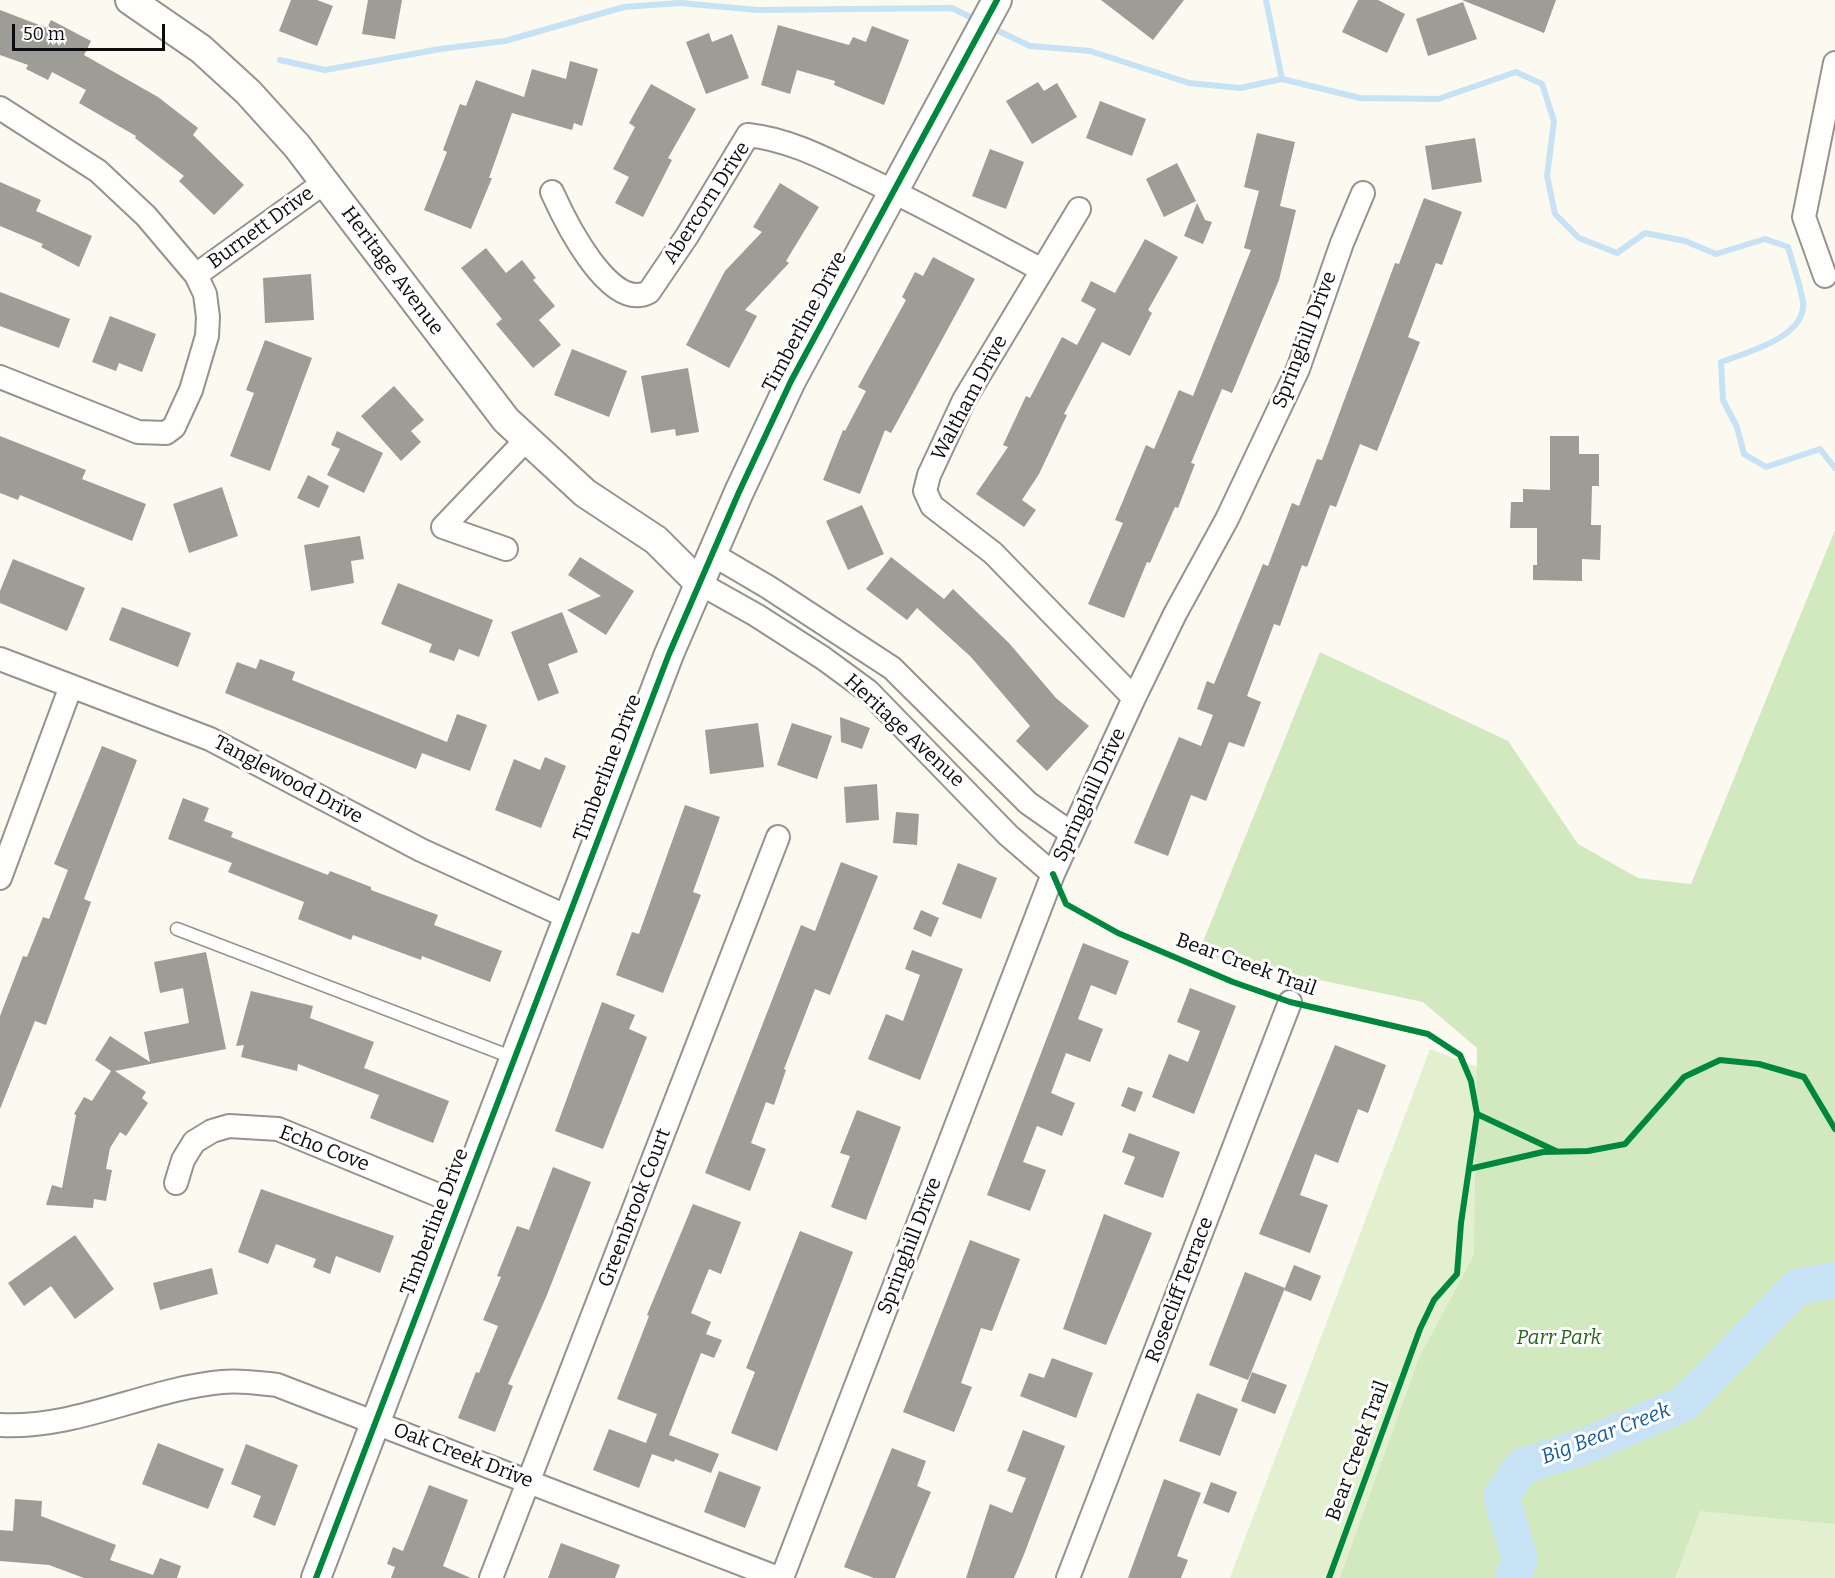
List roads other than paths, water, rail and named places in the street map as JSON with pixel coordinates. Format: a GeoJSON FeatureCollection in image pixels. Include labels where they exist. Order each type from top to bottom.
{"type":"FeatureCollection","features":[{"type":"Feature","properties":{"kind":"street","name":"Heritage Avenue"},"geometry":{"type":"LineString","coordinates":[[130,0],[201,49],[248,92],[297,146],[506,420],[526,440],[585,493],[656,540],[699,584],[775,627],[868,691],[1008,835],[1053,874]]}},
{"type":"Feature","properties":{"kind":"street","name":"Timberline Drive"},"geometry":{"type":"LineString","coordinates":[[316,1578],[669,654],[699,584],[791,381],[997,0]]}},
{"type":"Feature","properties":{"kind":"street"},"geometry":{"type":"LineString","coordinates":[[1825,276],[1804,217],[1835,63]]}},
{"type":"Feature","properties":{"kind":"street"},"geometry":{"type":"LineString","coordinates":[[0,108],[98,171],[146,216],[196,275],[205,294],[208,317],[207,336],[191,390],[174,427],[166,433],[138,432],[0,378]]}},
{"type":"Feature","properties":{"kind":"street","name":"Abercorn Drive"},"geometry":{"type":"LineString","coordinates":[[552,192],[570,232],[606,279],[627,294],[639,297],[649,292],[687,236],[748,135],[769,137],[810,151],[894,191],[1042,270]]}},
{"type":"Feature","properties":{"kind":"street","name":"Burnett Drive"},"geometry":{"type":"LineString","coordinates":[[196,275],[325,182]]}},
{"type":"Feature","properties":{"kind":"street","name":"Springhill Drive"},"geometry":{"type":"LineString","coordinates":[[780,1578],[1053,874],[1134,698],[1175,614],[1227,519],[1298,369],[1342,243],[1363,193]]}},
{"type":"Feature","properties":{"kind":"street","name":"Waltham Drive"},"geometry":{"type":"LineString","coordinates":[[1079,209],[964,400],[929,475],[926,491],[932,506],[993,553],[1134,698]]}},
{"type":"Feature","properties":{"kind":"street"},"geometry":{"type":"LineString","coordinates":[[506,549],[443,526],[526,440]]}},
{"type":"Feature","properties":{"kind":"street","name":"Heritage Avenue"},"geometry":{"type":"LineString","coordinates":[[656,540],[712,554],[768,587],[892,668],[1028,804],[1071,833]]}},
{"type":"Feature","properties":{"kind":"street","name":"Tanglewood Drive"},"geometry":{"type":"LineString","coordinates":[[0,659],[210,739],[421,850],[570,918]]}},
{"type":"Feature","properties":{"kind":"street"},"geometry":{"type":"LineString","coordinates":[[0,878],[71,687]]}},
{"type":"Feature","properties":{"kind":"street","name":"Greenbrook Court"},"geometry":{"type":"LineString","coordinates":[[491,1578],[778,837]]}},
{"type":"Feature","properties":{"kind":"street","name":"Rosecliff Terrace"},"geometry":{"type":"LineString","coordinates":[[1068,1578],[1290,1002]]}},
{"type":"Feature","properties":{"kind":"street","name":"Echo Cove"},"geometry":{"type":"LineString","coordinates":[[176,1183],[183,1160],[194,1142],[212,1131],[229,1126],[278,1129],[460,1204]]}},
{"type":"Feature","properties":{"kind":"street","name":"Oak Creek Drive"},"geometry":{"type":"LineString","coordinates":[[0,1425],[30,1426],[69,1419],[223,1382],[277,1385],[780,1578]]}},
{"type":"Feature","properties":{"kind":"lane"},"geometry":{"type":"LineString","coordinates":[[177,929],[516,1059]]}},
{"type":"Feature","properties":{"kind":"waterway"},"geometry":{"type":"LineString","coordinates":[[1266,0],[1282,79],[1360,98],[1438,99],[1516,72],[1542,84],[1554,121],[1547,176],[1555,214],[1579,238],[1617,253],[1645,233],[1685,241],[1716,254],[1765,239],[1788,247],[1802,295],[1802,314],[1795,325],[1772,342],[1721,362],[1723,400],[1737,427],[1744,454],[1766,467],[1820,449],[1835,468]]}},
{"type":"Feature","properties":{"kind":"waterway"},"geometry":{"type":"LineString","coordinates":[[280,60],[325,70],[440,49],[505,41],[624,7],[680,3],[757,10],[952,8],[978,21]]}},
{"type":"Feature","properties":{"kind":"waterway"},"geometry":{"type":"LineString","coordinates":[[990,27],[1030,46],[1090,51],[1189,83],[1240,88],[1282,79]]}},
{"type":"Feature","properties":{"kind":"waterway","name":"Big Bear Creek"},"geometry":{"type":"LineString","coordinates":[[1513,1578],[1520,1558],[1501,1497],[1522,1466],[1583,1447],[1685,1403],[1797,1287],[1835,1280]]}},
{"type":"Feature","properties":{"kind":"park label","name":"Parr Park"},"geometry":{"type":"Point","coordinates":[1559,1338]}}]}
